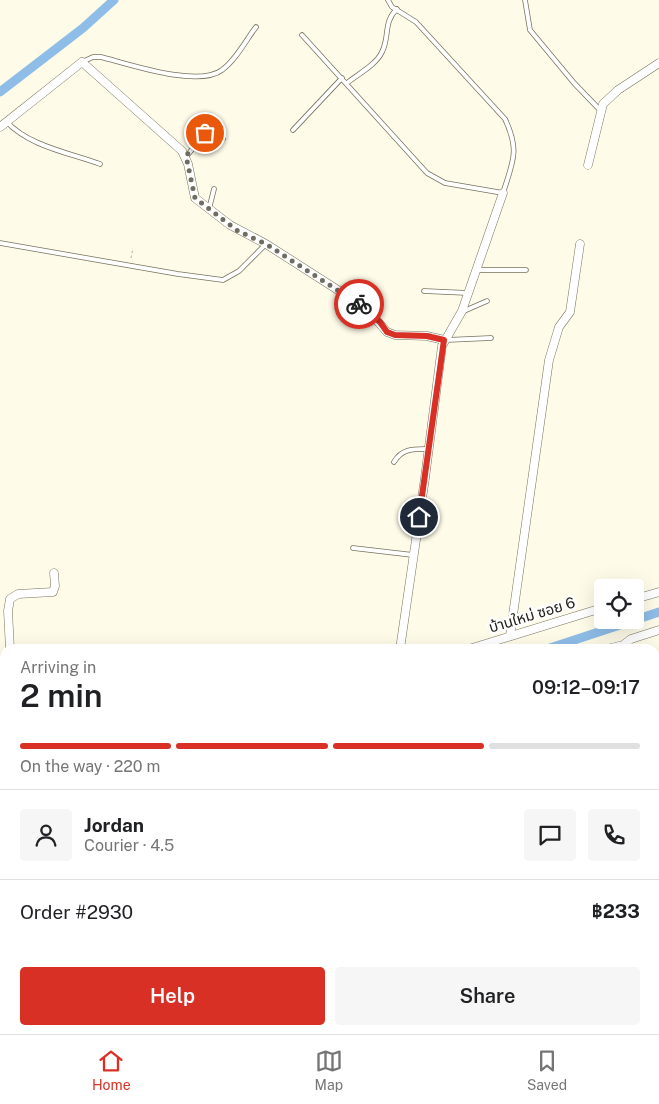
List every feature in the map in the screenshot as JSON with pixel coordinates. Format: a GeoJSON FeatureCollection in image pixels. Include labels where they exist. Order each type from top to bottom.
{"type":"FeatureCollection","features":[{"type":"Feature","properties":{"kind":"street"},"geometry":{"type":"LineString","coordinates":[[3,124],[82,62],[186,156],[192,193],[200,203],[238,231],[266,244],[366,308],[387,332],[395,335],[427,336],[444,340]]}},
{"type":"Feature","properties":{"kind":"street"},"geometry":{"type":"LineString","coordinates":[[588,165],[600,109],[618,90],[659,63]]}},
{"type":"Feature","properties":{"kind":"street"},"geometry":{"type":"LineString","coordinates":[[401,644],[444,340],[462,312],[503,193]]}},
{"type":"Feature","properties":{"kind":"street"},"geometry":{"type":"LineString","coordinates":[[510,636],[549,360],[559,327],[570,312],[580,244]]}},
{"type":"Feature","properties":{"kind":"street"},"geometry":{"type":"LineString","coordinates":[[10,644],[8,611],[10,598],[18,594],[52,592],[55,586],[54,573]]}},
{"type":"Feature","properties":{"kind":"street"},"geometry":{"type":"LineString","coordinates":[[644,596],[659,592]]}},
{"type":"Feature","properties":{"kind":"street","name":"บ้านใหม่ ซอย 6"},"geometry":{"type":"LineString","coordinates":[[485,644],[594,610]]}},
{"type":"Feature","properties":{"kind":"street"},"geometry":{"type":"LineString","coordinates":[[624,644],[631,639],[659,630]]}},
{"type":"Feature","properties":{"kind":"lane"},"geometry":{"type":"LineString","coordinates":[[302,36],[427,173],[445,183],[503,193],[515,153],[513,135],[505,119],[416,22],[397,9],[388,0]]}},
{"type":"Feature","properties":{"kind":"lane"},"geometry":{"type":"LineString","coordinates":[[525,0],[530,30],[574,83],[600,109]]}},
{"type":"Feature","properties":{"kind":"lane"},"geometry":{"type":"LineString","coordinates":[[346,83],[378,59],[385,42],[389,16],[397,9]]}},
{"type":"Feature","properties":{"kind":"lane"},"geometry":{"type":"LineString","coordinates":[[82,62],[86,58],[101,57],[171,74],[212,75],[229,64],[256,27]]}},
{"type":"Feature","properties":{"kind":"lane"},"geometry":{"type":"LineString","coordinates":[[293,130],[342,78]]}},
{"type":"Feature","properties":{"kind":"lane"},"geometry":{"type":"LineString","coordinates":[[3,124],[38,141],[100,164]]}},
{"type":"Feature","properties":{"kind":"lane"},"geometry":{"type":"LineString","coordinates":[[186,156],[205,133],[223,139]]}},
{"type":"Feature","properties":{"kind":"lane"},"geometry":{"type":"LineString","coordinates":[[209,209],[214,189]]}},
{"type":"Feature","properties":{"kind":"lane"},"geometry":{"type":"LineString","coordinates":[[0,243],[223,280],[239,271],[266,244]]}},
{"type":"Feature","properties":{"kind":"lane"},"geometry":{"type":"LineString","coordinates":[[476,270],[526,270]]}},
{"type":"Feature","properties":{"kind":"lane"},"geometry":{"type":"LineString","coordinates":[[424,291],[468,293]]}},
{"type":"Feature","properties":{"kind":"lane"},"geometry":{"type":"LineString","coordinates":[[462,312],[487,301]]}},
{"type":"Feature","properties":{"kind":"lane"},"geometry":{"type":"LineString","coordinates":[[444,340],[491,338]]}},
{"type":"Feature","properties":{"kind":"lane"},"geometry":{"type":"LineString","coordinates":[[394,462],[398,455],[413,448],[429,449]]}},
{"type":"Feature","properties":{"kind":"lane"},"geometry":{"type":"LineString","coordinates":[[353,548],[413,555]]}},
{"type":"Feature","properties":{"kind":"path"},"geometry":{"type":"LineString","coordinates":[[125,264],[133,255],[132,248]]}},
{"type":"Feature","properties":{"kind":"waterway"},"geometry":{"type":"LineString","coordinates":[[0,92],[83,28],[114,0]]}},
{"type":"Feature","properties":{"kind":"waterway"},"geometry":{"type":"LineString","coordinates":[[644,617],[659,612]]}},
{"type":"Feature","properties":{"kind":"waterway"},"geometry":{"type":"LineString","coordinates":[[562,644],[608,629]]}},
{"type":"Feature","properties":{"kind":"way so far"},"geometry":{"type":"LineString","coordinates":[[205,133],[186,156],[192,193],[195,198],[230,226],[266,244],[359,304]]}},
{"type":"Feature","properties":{"kind":"route"},"geometry":{"type":"LineString","coordinates":[[359,304],[366,308],[387,332],[395,335],[427,336],[444,340],[419,517]]}}]}
